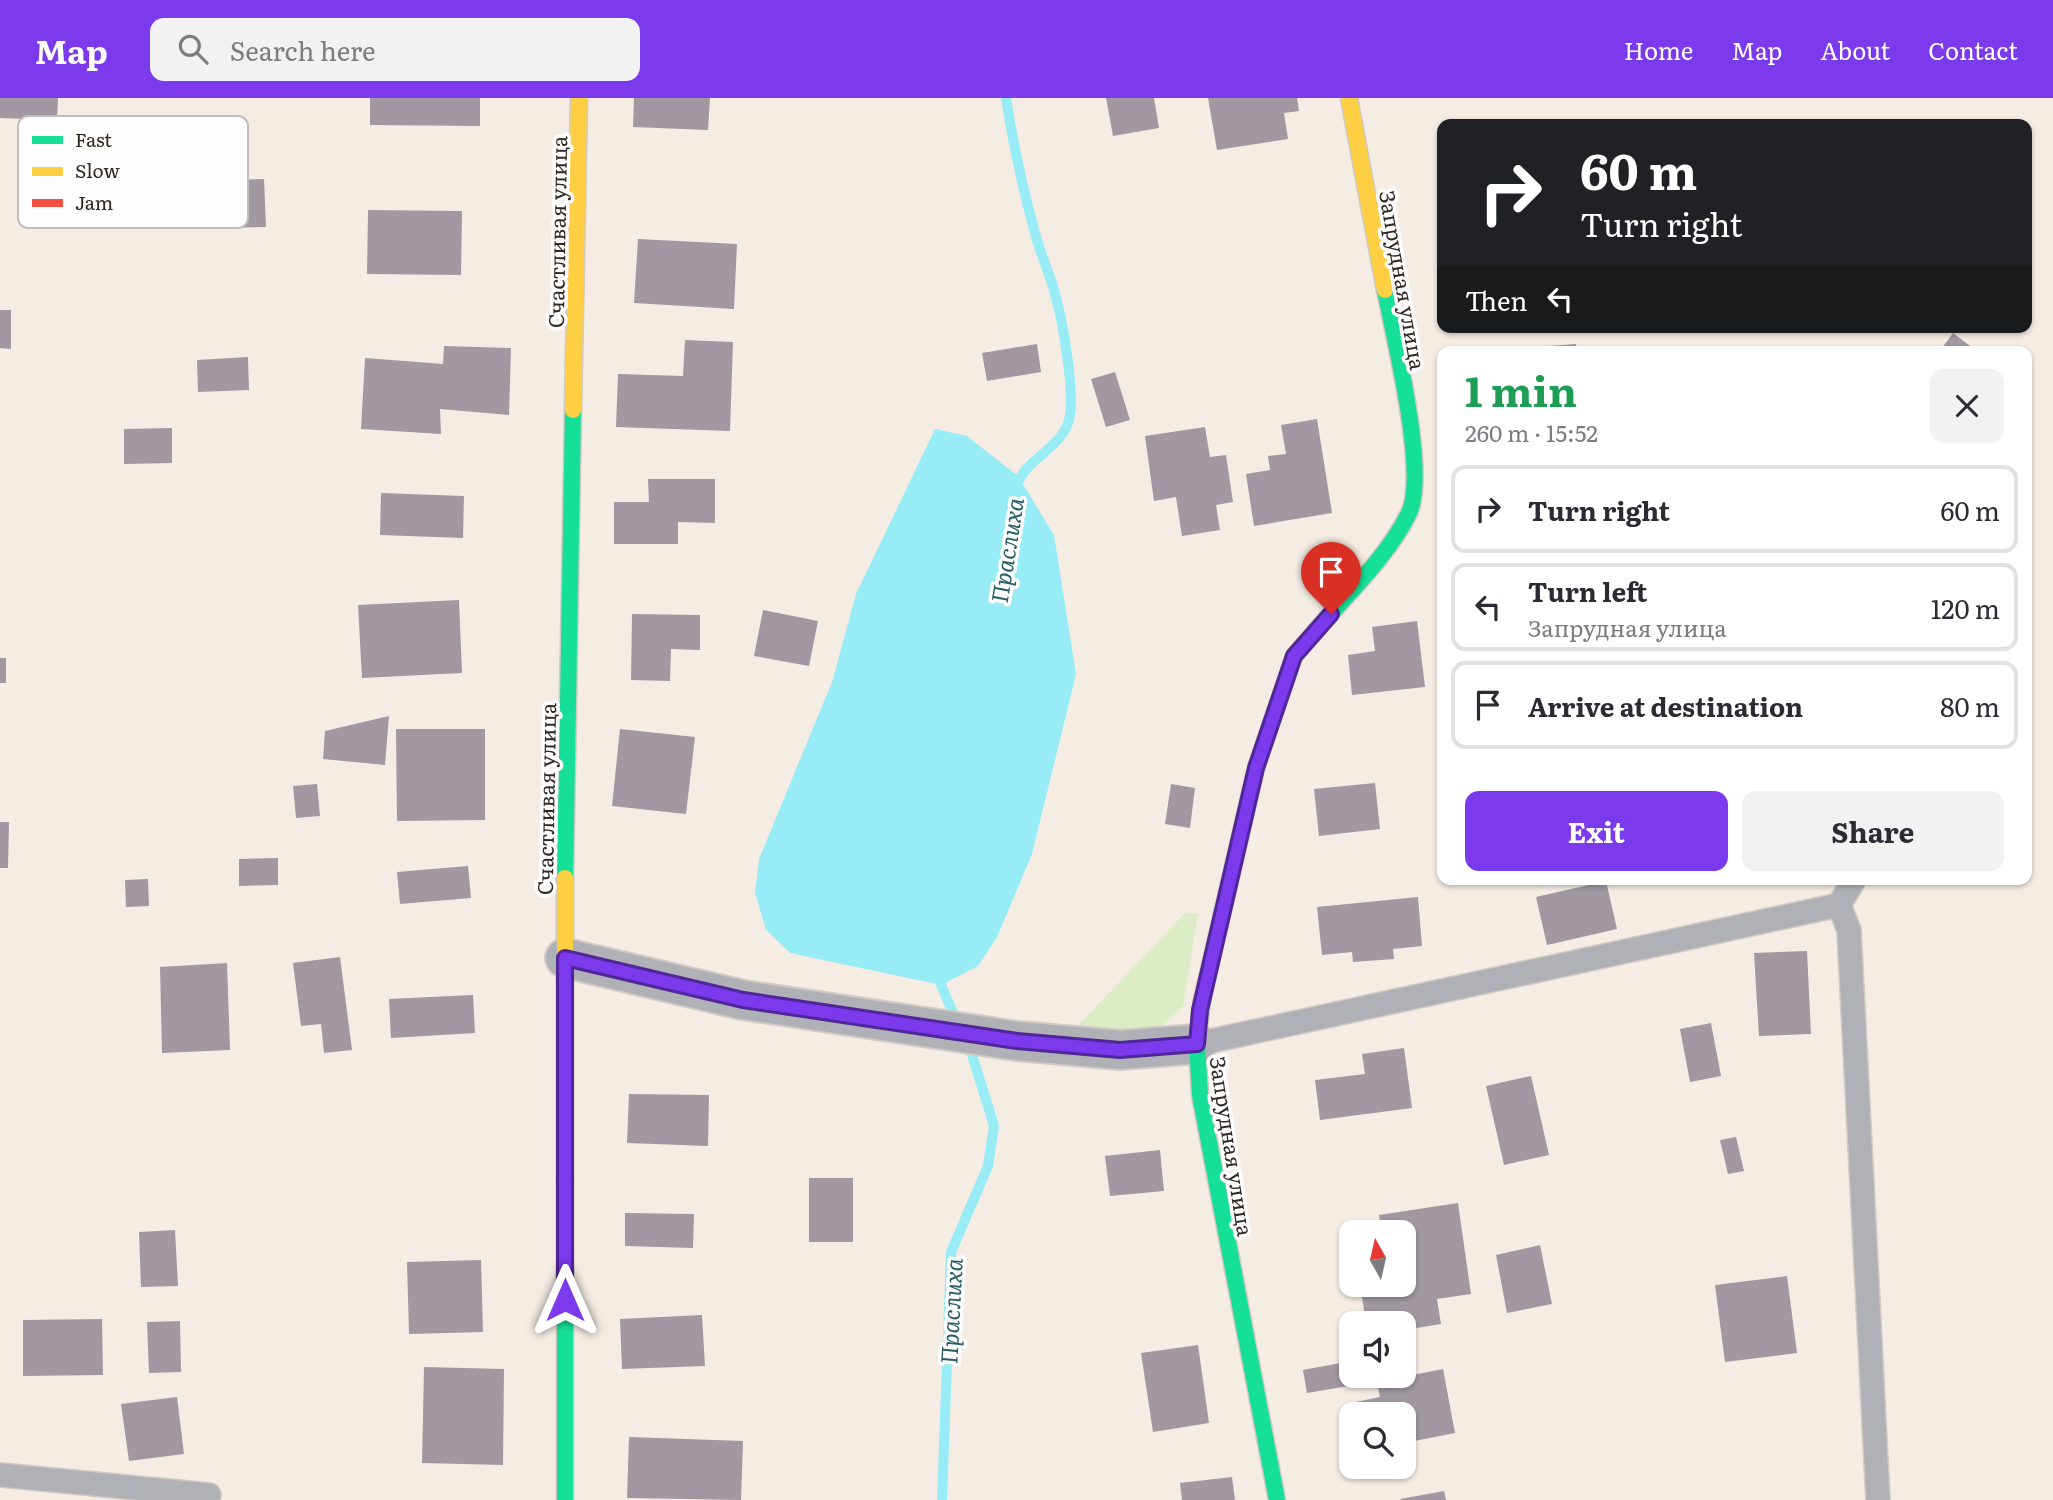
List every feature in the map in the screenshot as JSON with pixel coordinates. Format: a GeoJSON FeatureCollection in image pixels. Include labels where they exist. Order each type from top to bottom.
{"type":"FeatureCollection","features":[{"type":"Feature","properties":{"kind":"street","name":"Счастливая улица"},"geometry":{"type":"LineString","coordinates":[[565,1500],[565,958],[579,98]]}},
{"type":"Feature","properties":{"kind":"street","name":"Запрудная улица"},"geometry":{"type":"LineString","coordinates":[[1277,1500],[1200,1095],[1197,1044],[1200,1010],[1256,768],[1294,656],[1385,550],[1410,511],[1415,454],[1349,98]]}},
{"type":"Feature","properties":{"kind":"street"},"geometry":{"type":"LineString","coordinates":[[565,958],[743,1000],[1017,1041],[1120,1050],[1197,1044]]}},
{"type":"Feature","properties":{"kind":"lane"},"geometry":{"type":"LineString","coordinates":[[1197,1044],[1839,905],[1851,885]]}},
{"type":"Feature","properties":{"kind":"lane"},"geometry":{"type":"LineString","coordinates":[[1839,905],[1849,930],[1878,1500]]}},
{"type":"Feature","properties":{"kind":"lane"},"geometry":{"type":"LineString","coordinates":[[0,1475],[209,1495]]}},
{"type":"Feature","properties":{"kind":"green space"},"geometry":{"type":"Polygon","coordinates":[[[1185,913],[1198,914],[1183,1007],[1151,1035],[1073,1031],[1185,913]]]}},
{"type":"Feature","properties":{"kind":"water"},"geometry":{"type":"Polygon","coordinates":[[[935,429],[967,436],[1018,476],[1054,535],[1076,674],[1032,854],[997,937],[978,966],[941,985],[790,953],[766,930],[755,893],[759,859],[832,682],[856,594],[935,429]]]}},
{"type":"Feature","properties":{"kind":"building"},"geometry":{"type":"Polygon","coordinates":[[[0,98],[58,98],[57,116],[0,118],[0,98]]]}},
{"type":"Feature","properties":{"kind":"building"},"geometry":{"type":"Polygon","coordinates":[[[370,98],[480,98],[480,126],[370,125],[370,98]]]}},
{"type":"Feature","properties":{"kind":"building"},"geometry":{"type":"Polygon","coordinates":[[[634,98],[710,98],[708,130],[633,127],[634,98]]]}},
{"type":"Feature","properties":{"kind":"building"},"geometry":{"type":"Polygon","coordinates":[[[1106,98],[1154,98],[1159,128],[1113,136],[1106,98]]]}},
{"type":"Feature","properties":{"kind":"building"},"geometry":{"type":"Polygon","coordinates":[[[1208,98],[1297,98],[1299,111],[1284,113],[1288,139],[1217,150],[1208,98]]]}},
{"type":"Feature","properties":{"kind":"building"},"geometry":{"type":"Polygon","coordinates":[[[248,179],[264,179],[266,227],[248,227],[248,179]]]}},
{"type":"Feature","properties":{"kind":"building"},"geometry":{"type":"Polygon","coordinates":[[[368,210],[462,211],[461,275],[367,274],[368,210]]]}},
{"type":"Feature","properties":{"kind":"building"},"geometry":{"type":"Polygon","coordinates":[[[638,239],[737,244],[734,309],[634,303],[638,239]]]}},
{"type":"Feature","properties":{"kind":"building"},"geometry":{"type":"Polygon","coordinates":[[[0,310],[11,310],[11,349],[0,348],[0,310]]]}},
{"type":"Feature","properties":{"kind":"building"},"geometry":{"type":"Polygon","coordinates":[[[1953,333],[1970,346],[1943,346],[1953,333]]]}},
{"type":"Feature","properties":{"kind":"building"},"geometry":{"type":"Polygon","coordinates":[[[685,340],[733,342],[730,431],[616,427],[618,374],[683,376],[685,340]]]}},
{"type":"Feature","properties":{"kind":"building"},"geometry":{"type":"Polygon","coordinates":[[[1037,344],[1041,372],[987,381],[982,353],[1037,344]]]}},
{"type":"Feature","properties":{"kind":"building"},"geometry":{"type":"Polygon","coordinates":[[[444,346],[511,348],[509,415],[440,409],[441,434],[361,429],[365,358],[443,364],[444,346]]]}},
{"type":"Feature","properties":{"kind":"building"},"geometry":{"type":"Polygon","coordinates":[[[248,357],[249,390],[198,392],[197,360],[248,357]]]}},
{"type":"Feature","properties":{"kind":"building"},"geometry":{"type":"Polygon","coordinates":[[[1115,372],[1130,420],[1106,427],[1091,379],[1115,372]]]}},
{"type":"Feature","properties":{"kind":"building"},"geometry":{"type":"Polygon","coordinates":[[[1317,419],[1332,513],[1254,526],[1246,474],[1270,470],[1268,456],[1286,454],[1281,425],[1317,419]]]}},
{"type":"Feature","properties":{"kind":"building"},"geometry":{"type":"Polygon","coordinates":[[[1205,427],[1210,457],[1226,455],[1233,502],[1216,505],[1220,530],[1182,536],[1176,497],[1154,501],[1145,436],[1205,427]]]}},
{"type":"Feature","properties":{"kind":"building"},"geometry":{"type":"Polygon","coordinates":[[[172,428],[172,463],[124,464],[124,429],[172,428]]]}},
{"type":"Feature","properties":{"kind":"building"},"geometry":{"type":"Polygon","coordinates":[[[648,479],[715,479],[715,523],[678,522],[678,544],[614,544],[614,502],[649,502],[648,479]]]}},
{"type":"Feature","properties":{"kind":"building"},"geometry":{"type":"Polygon","coordinates":[[[381,493],[464,496],[463,538],[380,535],[381,493]]]}},
{"type":"Feature","properties":{"kind":"building"},"geometry":{"type":"Polygon","coordinates":[[[459,600],[462,673],[362,678],[358,605],[459,600]]]}},
{"type":"Feature","properties":{"kind":"building"},"geometry":{"type":"Polygon","coordinates":[[[763,610],[818,621],[809,666],[754,656],[763,610]]]}},
{"type":"Feature","properties":{"kind":"building"},"geometry":{"type":"Polygon","coordinates":[[[632,614],[700,615],[700,650],[671,649],[670,681],[631,680],[632,614]]]}},
{"type":"Feature","properties":{"kind":"building"},"geometry":{"type":"Polygon","coordinates":[[[1417,621],[1425,687],[1352,695],[1348,655],[1375,651],[1372,627],[1417,621]]]}},
{"type":"Feature","properties":{"kind":"building"},"geometry":{"type":"Polygon","coordinates":[[[0,658],[6,658],[6,683],[0,683],[0,658]]]}},
{"type":"Feature","properties":{"kind":"building"},"geometry":{"type":"Polygon","coordinates":[[[389,716],[385,765],[323,759],[325,731],[389,716]]]}},
{"type":"Feature","properties":{"kind":"building"},"geometry":{"type":"Polygon","coordinates":[[[396,729],[485,729],[485,820],[397,821],[396,729]]]}},
{"type":"Feature","properties":{"kind":"building"},"geometry":{"type":"Polygon","coordinates":[[[620,729],[695,737],[686,814],[612,806],[620,729]]]}},
{"type":"Feature","properties":{"kind":"building"},"geometry":{"type":"Polygon","coordinates":[[[1375,783],[1380,829],[1319,836],[1314,789],[1375,783]]]}},
{"type":"Feature","properties":{"kind":"building"},"geometry":{"type":"Polygon","coordinates":[[[317,784],[320,816],[296,818],[293,786],[317,784]]]}},
{"type":"Feature","properties":{"kind":"building"},"geometry":{"type":"Polygon","coordinates":[[[1171,784],[1195,788],[1190,828],[1165,824],[1171,784]]]}},
{"type":"Feature","properties":{"kind":"building"},"geometry":{"type":"Polygon","coordinates":[[[0,822],[9,822],[8,868],[0,868],[0,822]]]}},
{"type":"Feature","properties":{"kind":"building"},"geometry":{"type":"Polygon","coordinates":[[[278,858],[278,885],[239,886],[239,859],[278,858]]]}},
{"type":"Feature","properties":{"kind":"building"},"geometry":{"type":"Polygon","coordinates":[[[468,866],[471,898],[400,904],[397,872],[468,866]]]}},
{"type":"Feature","properties":{"kind":"building"},"geometry":{"type":"Polygon","coordinates":[[[148,879],[149,906],[126,907],[125,880],[148,879]]]}},
{"type":"Feature","properties":{"kind":"building"},"geometry":{"type":"Polygon","coordinates":[[[1588,885],[1607,885],[1617,929],[1547,945],[1536,897],[1588,885]]]}},
{"type":"Feature","properties":{"kind":"building"},"geometry":{"type":"Polygon","coordinates":[[[1418,897],[1422,946],[1393,949],[1394,959],[1353,962],[1352,952],[1322,955],[1317,907],[1418,897]]]}},
{"type":"Feature","properties":{"kind":"building"},"geometry":{"type":"Polygon","coordinates":[[[1807,951],[1811,1034],[1759,1036],[1754,953],[1807,951]]]}},
{"type":"Feature","properties":{"kind":"building"},"geometry":{"type":"Polygon","coordinates":[[[340,957],[352,1050],[324,1053],[321,1024],[301,1026],[293,963],[340,957]]]}},
{"type":"Feature","properties":{"kind":"building"},"geometry":{"type":"Polygon","coordinates":[[[227,963],[230,1050],[162,1053],[160,967],[227,963]]]}},
{"type":"Feature","properties":{"kind":"building"},"geometry":{"type":"Polygon","coordinates":[[[473,995],[475,1033],[391,1038],[389,999],[473,995]]]}},
{"type":"Feature","properties":{"kind":"building"},"geometry":{"type":"Polygon","coordinates":[[[1711,1023],[1721,1076],[1690,1082],[1680,1029],[1711,1023]]]}},
{"type":"Feature","properties":{"kind":"building"},"geometry":{"type":"Polygon","coordinates":[[[1404,1048],[1412,1108],[1320,1120],[1315,1080],[1365,1074],[1362,1054],[1404,1048]]]}},
{"type":"Feature","properties":{"kind":"building"},"geometry":{"type":"Polygon","coordinates":[[[1531,1076],[1549,1155],[1504,1165],[1486,1086],[1531,1076]]]}},
{"type":"Feature","properties":{"kind":"building"},"geometry":{"type":"Polygon","coordinates":[[[629,1094],[709,1095],[708,1146],[627,1143],[629,1094]]]}},
{"type":"Feature","properties":{"kind":"building"},"geometry":{"type":"Polygon","coordinates":[[[1736,1137],[1744,1171],[1728,1174],[1720,1140],[1736,1137]]]}},
{"type":"Feature","properties":{"kind":"building"},"geometry":{"type":"Polygon","coordinates":[[[1160,1150],[1164,1191],[1110,1196],[1105,1156],[1160,1150]]]}},
{"type":"Feature","properties":{"kind":"building"},"geometry":{"type":"Polygon","coordinates":[[[809,1178],[853,1178],[853,1242],[809,1242],[809,1178]]]}},
{"type":"Feature","properties":{"kind":"building"},"geometry":{"type":"Polygon","coordinates":[[[1458,1203],[1471,1294],[1437,1299],[1441,1324],[1416,1328],[1416,1311],[1364,1311],[1362,1297],[1416,1297],[1416,1220],[1380,1220],[1379,1215],[1458,1203]]]}},
{"type":"Feature","properties":{"kind":"building"},"geometry":{"type":"Polygon","coordinates":[[[625,1213],[694,1214],[693,1248],[625,1246],[625,1213]]]}},
{"type":"Feature","properties":{"kind":"building"},"geometry":{"type":"Polygon","coordinates":[[[175,1230],[178,1286],[141,1287],[139,1232],[175,1230]]]}},
{"type":"Feature","properties":{"kind":"building"},"geometry":{"type":"Polygon","coordinates":[[[1540,1245],[1552,1304],[1507,1313],[1496,1255],[1540,1245]]]}},
{"type":"Feature","properties":{"kind":"building"},"geometry":{"type":"Polygon","coordinates":[[[481,1260],[483,1332],[409,1334],[407,1262],[481,1260]]]}},
{"type":"Feature","properties":{"kind":"building"},"geometry":{"type":"Polygon","coordinates":[[[1787,1276],[1797,1353],[1725,1362],[1715,1285],[1787,1276]]]}},
{"type":"Feature","properties":{"kind":"building"},"geometry":{"type":"Polygon","coordinates":[[[702,1315],[705,1366],[622,1369],[620,1319],[702,1315]]]}},
{"type":"Feature","properties":{"kind":"building"},"geometry":{"type":"Polygon","coordinates":[[[102,1319],[103,1375],[23,1376],[23,1320],[102,1319]]]}},
{"type":"Feature","properties":{"kind":"building"},"geometry":{"type":"Polygon","coordinates":[[[180,1321],[181,1372],[149,1373],[147,1322],[180,1321]]]}},
{"type":"Feature","properties":{"kind":"building"},"geometry":{"type":"Polygon","coordinates":[[[1198,1345],[1209,1423],[1153,1432],[1141,1353],[1198,1345]]]}},
{"type":"Feature","properties":{"kind":"building"},"geometry":{"type":"Polygon","coordinates":[[[1339,1363],[1339,1388],[1307,1393],[1303,1370],[1339,1363]]]}},
{"type":"Feature","properties":{"kind":"building"},"geometry":{"type":"Polygon","coordinates":[[[424,1367],[504,1369],[503,1465],[422,1463],[424,1367]]]}},
{"type":"Feature","properties":{"kind":"building"},"geometry":{"type":"Polygon","coordinates":[[[1443,1369],[1455,1433],[1416,1441],[1416,1402],[1356,1402],[1380,1397],[1378,1388],[1416,1388],[1416,1374],[1443,1369]]]}},
{"type":"Feature","properties":{"kind":"building"},"geometry":{"type":"Polygon","coordinates":[[[177,1397],[184,1454],[129,1461],[121,1404],[177,1397]]]}},
{"type":"Feature","properties":{"kind":"building"},"geometry":{"type":"Polygon","coordinates":[[[629,1437],[743,1441],[741,1500],[627,1498],[629,1437]]]}},
{"type":"Feature","properties":{"kind":"building"},"geometry":{"type":"Polygon","coordinates":[[[1232,1477],[1235,1500],[1182,1500],[1180,1483],[1232,1477]]]}},
{"type":"Feature","properties":{"kind":"building"},"geometry":{"type":"Polygon","coordinates":[[[1444,1491],[1446,1500],[1400,1499],[1444,1491]]]}},
{"type":"Feature","properties":{"kind":"waterway","name":"Праслиха"},"geometry":{"type":"LineString","coordinates":[[1006,98],[1026,200],[1058,306],[1067,354],[1071,403],[1067,427],[1026,470],[1019,479],[1016,490]]}},
{"type":"Feature","properties":{"kind":"waterway","name":"Праслиха"},"geometry":{"type":"LineString","coordinates":[[942,973],[941,985],[957,1022]]}},
{"type":"Feature","properties":{"kind":"waterway","name":"Праслиха"},"geometry":{"type":"LineString","coordinates":[[942,1500],[951,1252],[988,1166],[994,1126],[970,1048]]}},
{"type":"Feature","properties":{"kind":"traffic: fast"},"geometry":{"type":"LineString","coordinates":[[1319,627],[1390,544],[1409,513],[1414,494],[1415,468],[1408,405],[1385,290]]}},
{"type":"Feature","properties":{"kind":"traffic: fast"},"geometry":{"type":"LineString","coordinates":[[565,878],[573,410]]}},
{"type":"Feature","properties":{"kind":"traffic: fast"},"geometry":{"type":"LineString","coordinates":[[1202,1000],[1197,1044],[1200,1095],[1277,1500]]}},
{"type":"Feature","properties":{"kind":"traffic: fast"},"geometry":{"type":"LineString","coordinates":[[565,1179],[565,1500]]}},
{"type":"Feature","properties":{"kind":"traffic: slow"},"geometry":{"type":"LineString","coordinates":[[573,410],[579,98]]}},
{"type":"Feature","properties":{"kind":"traffic: slow"},"geometry":{"type":"LineString","coordinates":[[1349,98],[1385,290]]}},
{"type":"Feature","properties":{"kind":"traffic: slow"},"geometry":{"type":"LineString","coordinates":[[565,878],[565,1179]]}},
{"type":"Feature","properties":{"kind":"traffic: jam"},"geometry":{"type":"LineString","coordinates":[[1202,1000],[1256,768],[1294,656],[1319,627]]}},
{"type":"Feature","properties":{"kind":"route"},"geometry":{"type":"LineString","coordinates":[[565,1300],[565,958],[743,1000],[1017,1041],[1120,1050],[1197,1044],[1200,1010],[1256,768],[1294,656],[1331,614]]}}]}
